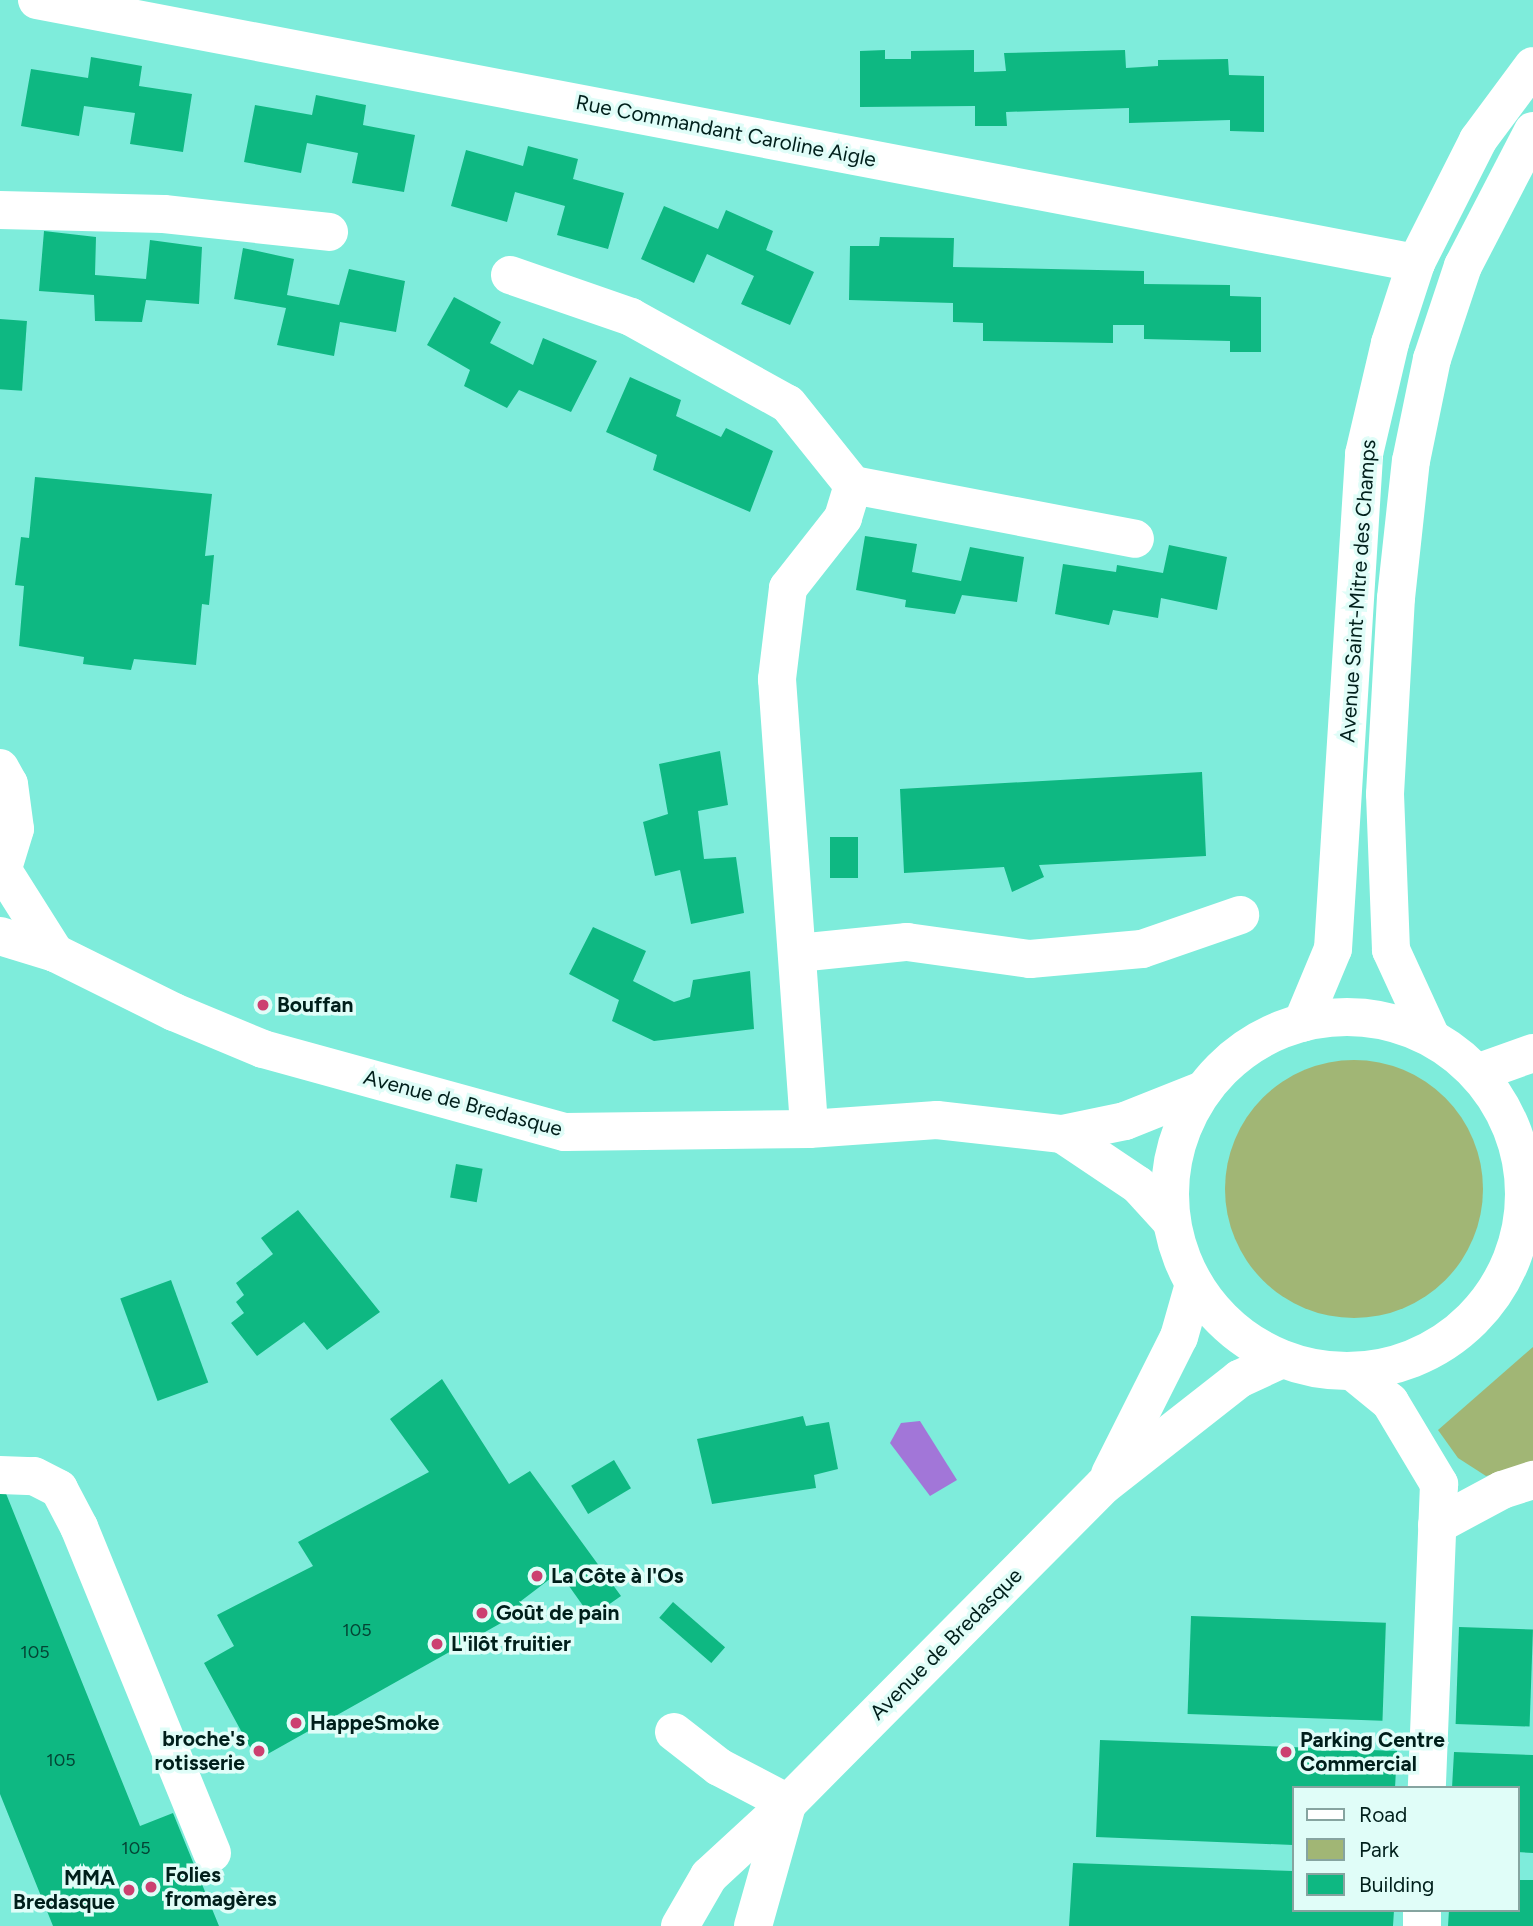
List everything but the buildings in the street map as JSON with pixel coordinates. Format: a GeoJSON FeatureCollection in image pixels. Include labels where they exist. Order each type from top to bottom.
{"type":"FeatureCollection","features":[{"type":"Feature","properties":{"kind":"street","name":"Rue Commandant Caroline Aigle"},"geometry":{"type":"LineString","coordinates":[[37,0],[1416,263]]}},
{"type":"Feature","properties":{"kind":"street","name":"Avenue Saint-Mitre des Champs"},"geometry":{"type":"LineString","coordinates":[[1302,1023],[1334,949],[1364,454],[1390,343],[1416,263],[1478,140],[1533,66]]}},
{"type":"Feature","properties":{"kind":"street","name":"Avenue Saint-Mitre des Champs"},"geometry":{"type":"LineString","coordinates":[[1431,1037],[1391,950],[1385,794],[1396,598],[1410,475],[1432,359],[1463,265],[1533,131]]}},
{"type":"Feature","properties":{"kind":"street"},"geometry":{"type":"LineString","coordinates":[[0,210],[164,214],[328,232]]}},
{"type":"Feature","properties":{"kind":"street"},"geometry":{"type":"LineString","coordinates":[[510,275],[631,317],[788,404],[853,485],[1135,539]]}},
{"type":"Feature","properties":{"kind":"street"},"geometry":{"type":"LineString","coordinates":[[809,1129],[777,679],[788,588],[843,518],[853,485]]}},
{"type":"Feature","properties":{"kind":"street"},"geometry":{"type":"LineString","coordinates":[[0,768],[9,784],[15,829],[2,875],[55,953]]}},
{"type":"Feature","properties":{"kind":"street"},"geometry":{"type":"LineString","coordinates":[[798,953],[907,942],[1042,958],[1142,949],[1240,915]]}},
{"type":"Feature","properties":{"kind":"street","name":"Avenue de Bredasque"},"geometry":{"type":"LineString","coordinates":[[0,936],[55,953],[174,1012],[263,1049],[565,1132],[809,1129],[937,1120],[1062,1134],[1125,1121],[1203,1090]]}},
{"type":"Feature","properties":{"kind":"street"},"geometry":{"type":"LineString","coordinates":[[1359,1017],[1431,1037],[1477,1073],[1525,1132],[1527,1235],[1507,1272],[1479,1312],[1443,1343],[1399,1363],[1352,1371],[1316,1369],[1282,1359],[1232,1329],[1194,1284],[1171,1221],[1170,1175],[1178,1142],[1203,1090],[1230,1060],[1264,1037],[1302,1023],[1359,1017]]}},
{"type":"Feature","properties":{"kind":"street"},"geometry":{"type":"LineString","coordinates":[[1477,1073],[1533,1053]]}},
{"type":"Feature","properties":{"kind":"street","name":"Avenue de Bredasque"},"geometry":{"type":"LineString","coordinates":[[1062,1134],[1138,1185],[1171,1221]]}},
{"type":"Feature","properties":{"kind":"street","name":"Avenue de Bredasque"},"geometry":{"type":"LineString","coordinates":[[1104,1485],[1179,1337],[1194,1284]]}},
{"type":"Feature","properties":{"kind":"street","name":"Avenue de Bredasque"},"geometry":{"type":"LineString","coordinates":[[680,1926],[709,1876],[788,1803],[1104,1485],[1239,1379],[1282,1359]]}},
{"type":"Feature","properties":{"kind":"street"},"geometry":{"type":"LineString","coordinates":[[1352,1371],[1390,1402],[1439,1484],[1427,1786]]}},
{"type":"Feature","properties":{"kind":"street"},"geometry":{"type":"LineString","coordinates":[[0,1475],[34,1476],[59,1489],[79,1527],[212,1853]]}},
{"type":"Feature","properties":{"kind":"street"},"geometry":{"type":"LineString","coordinates":[[1437,1525],[1502,1490],[1533,1480]]}},
{"type":"Feature","properties":{"kind":"street"},"geometry":{"type":"LineString","coordinates":[[674,1732],[719,1767],[788,1803]]}},
{"type":"Feature","properties":{"kind":"street","name":"Avenue de Bredasque"},"geometry":{"type":"LineString","coordinates":[[752,1926],[788,1803]]}},
{"type":"Feature","properties":{"kind":"green space"},"geometry":{"type":"Polygon","coordinates":[[[1354,1060],[1403,1070],[1425,1082],[1445,1098],[1461,1118],[1473,1140],[1483,1189],[1473,1238],[1461,1260],[1445,1280],[1425,1296],[1403,1308],[1354,1318],[1305,1308],[1283,1296],[1263,1280],[1247,1260],[1235,1238],[1225,1189],[1235,1140],[1247,1118],[1263,1098],[1283,1082],[1305,1070],[1354,1060]]]}},
{"type":"Feature","properties":{"kind":"green space"},"geometry":{"type":"Polygon","coordinates":[[[1533,1347],[1533,1465],[1486,1476],[1458,1458],[1438,1430],[1533,1347]]]}},
{"type":"Feature","properties":{"kind":"shaded area"},"geometry":{"type":"Polygon","coordinates":[[[920,1421],[957,1480],[930,1496],[890,1443],[901,1423],[920,1421]]]}},
{"type":"Feature","properties":{"kind":"place","name":"Bouffan"},"geometry":{"type":"Point","coordinates":[263,1005]}},
{"type":"Feature","properties":{"kind":"place","name":"La Côte à l'Os"},"geometry":{"type":"Point","coordinates":[537,1576]}},
{"type":"Feature","properties":{"kind":"place","name":"Goût de pain"},"geometry":{"type":"Point","coordinates":[482,1613]}},
{"type":"Feature","properties":{"kind":"place","name":"L'ilôt fruitier"},"geometry":{"type":"Point","coordinates":[437,1644]}},
{"type":"Feature","properties":{"kind":"place","name":"HappeSmoke"},"geometry":{"type":"Point","coordinates":[296,1723]}},
{"type":"Feature","properties":{"kind":"place","name":"broche's rotisserie"},"geometry":{"type":"Point","coordinates":[259,1751]}},
{"type":"Feature","properties":{"kind":"place","name":"Parking Centre Commercial"},"geometry":{"type":"Point","coordinates":[1286,1752]}},
{"type":"Feature","properties":{"kind":"place","name":"Folies fromagères"},"geometry":{"type":"Point","coordinates":[151,1887]}},
{"type":"Feature","properties":{"kind":"place","name":"MMA Bredasque"},"geometry":{"type":"Point","coordinates":[129,1890]}}]}
